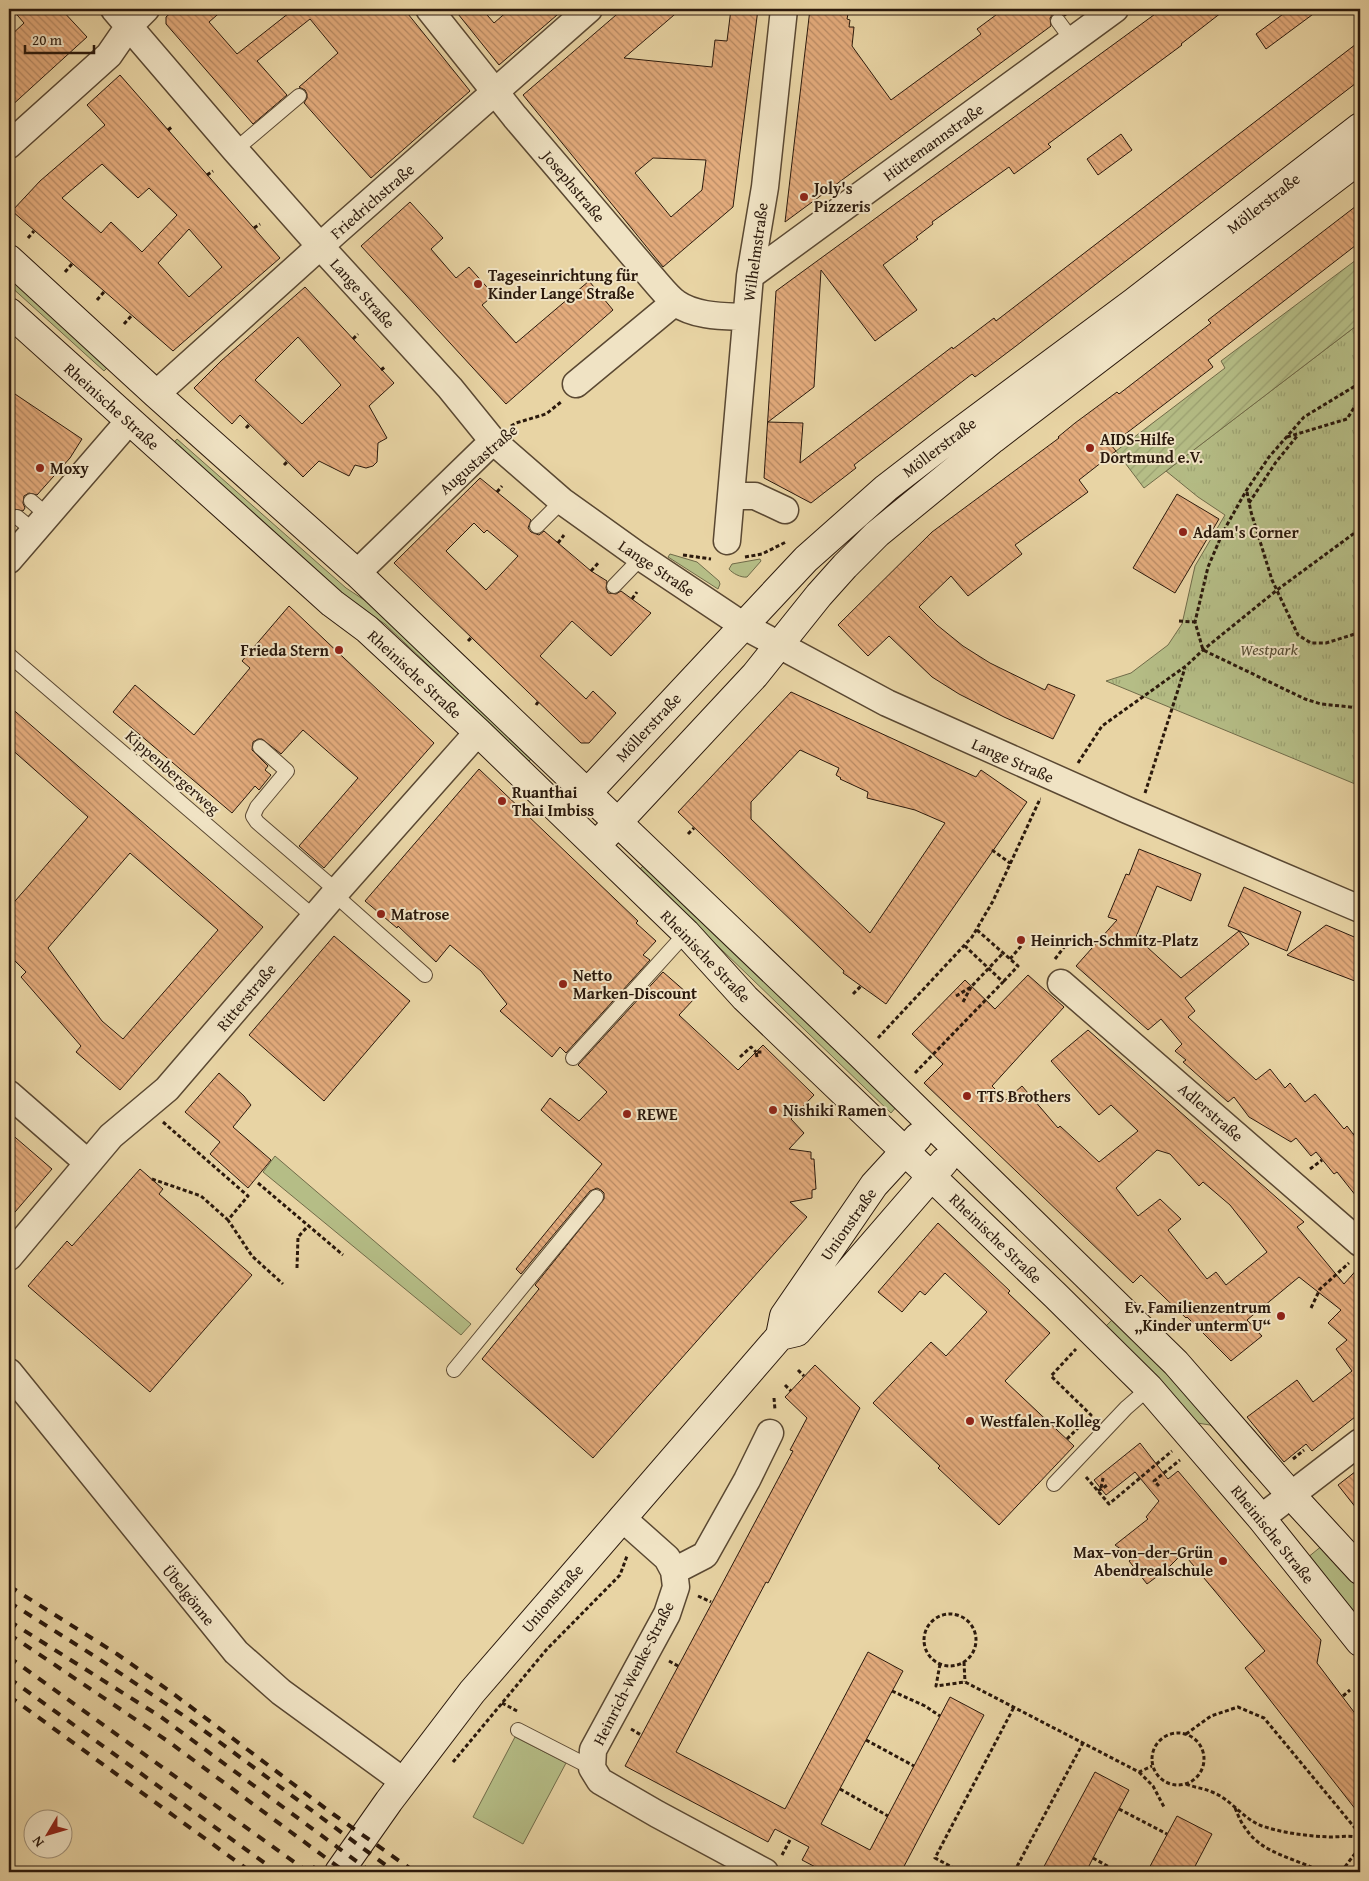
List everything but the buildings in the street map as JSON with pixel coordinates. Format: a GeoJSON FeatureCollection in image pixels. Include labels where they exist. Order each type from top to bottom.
{"type":"FeatureCollection","features":[{"type":"Feature","properties":{"kind":"main road","name":"Möllerstraße"},"geometry":{"type":"LineString","coordinates":[[565,818],[806,559],[886,488],[1134,302],[1360,128]]}},
{"type":"Feature","properties":{"kind":"main road","name":"Möllerstraße"},"geometry":{"type":"LineString","coordinates":[[595,846],[755,675],[819,595],[877,534],[993,439],[1360,159]]}},
{"type":"Feature","properties":{"kind":"main road","name":"Rheinische Straße"},"geometry":{"type":"LineString","coordinates":[[9,259],[156,394],[357,573],[956,1148],[1176,1364],[1360,1570]]}},
{"type":"Feature","properties":{"kind":"main road","name":"Rheinische Straße"},"geometry":{"type":"LineString","coordinates":[[9,312],[332,602],[367,629],[478,732],[686,934],[745,998],[1149,1388],[1261,1518],[1360,1642]]}},
{"type":"Feature","properties":{"kind":"main road"},"geometry":{"type":"LineString","coordinates":[[129,421],[156,394]]}},
{"type":"Feature","properties":{"kind":"main road","name":"Unionstraße"},"geometry":{"type":"LineString","coordinates":[[339,1872],[403,1781],[472,1692],[780,1336],[784,1316],[874,1185],[931,1124]]}},
{"type":"Feature","properties":{"kind":"main road","name":"Unionstraße"},"geometry":{"type":"LineString","coordinates":[[780,1336],[797,1332],[956,1148]]}},
{"type":"Feature","properties":{"kind":"street","name":"Josephstraße"},"geometry":{"type":"LineString","coordinates":[[428,9],[616,236],[674,302],[695,312],[746,317]]}},
{"type":"Feature","properties":{"kind":"street","name":"Friedrichstraße"},"geometry":{"type":"LineString","coordinates":[[156,394],[320,246],[589,9]]}},
{"type":"Feature","properties":{"kind":"street","name":"Wilhelmstraße"},"geometry":{"type":"LineString","coordinates":[[727,541],[750,276],[765,187],[784,9]]}},
{"type":"Feature","properties":{"kind":"street","name":"Hüttemannstraße"},"geometry":{"type":"LineString","coordinates":[[750,276],[1065,31],[1115,9]]}},
{"type":"Feature","properties":{"kind":"street"},"geometry":{"type":"LineString","coordinates":[[9,145],[109,55],[130,15]]}},
{"type":"Feature","properties":{"kind":"street","name":"Lange Straße"},"geometry":{"type":"LineString","coordinates":[[130,15],[235,150],[450,388],[493,441],[562,501],[641,558],[744,626],[887,703],[1138,815],[1360,909]]}},
{"type":"Feature","properties":{"kind":"street"},"geometry":{"type":"LineString","coordinates":[[576,384],[674,302]]}},
{"type":"Feature","properties":{"kind":"street"},"geometry":{"type":"LineString","coordinates":[[9,560],[32,516],[129,421]]}},
{"type":"Feature","properties":{"kind":"street","name":"Augustastraße"},"geometry":{"type":"LineString","coordinates":[[357,573],[493,441]]}},
{"type":"Feature","properties":{"kind":"street"},"geometry":{"type":"LineString","coordinates":[[732,496],[756,496],[785,510]]}},
{"type":"Feature","properties":{"kind":"street","name":"Ritterstraße"},"geometry":{"type":"LineString","coordinates":[[9,1257],[112,1136],[167,1089],[335,892],[478,732]]}},
{"type":"Feature","properties":{"kind":"street","name":"Adlerstraße"},"geometry":{"type":"LineString","coordinates":[[1061,983],[1357,1250]]}},
{"type":"Feature","properties":{"kind":"street"},"geometry":{"type":"LineString","coordinates":[[9,1094],[88,1163]]}},
{"type":"Feature","properties":{"kind":"street","name":"Übelgönne"},"geometry":{"type":"LineString","coordinates":[[9,1372],[236,1652],[280,1692],[403,1781]]}},
{"type":"Feature","properties":{"kind":"street"},"geometry":{"type":"LineString","coordinates":[[622,1518],[666,1558],[674,1571],[705,1555],[747,1480],[770,1433]]}},
{"type":"Feature","properties":{"kind":"street"},"geometry":{"type":"LineString","coordinates":[[1261,1518],[1360,1442]]}},
{"type":"Feature","properties":{"kind":"street","name":"Heinrich-Wenke-Straße"},"geometry":{"type":"LineString","coordinates":[[674,1571],[676,1587],[668,1614],[593,1750],[592,1768],[600,1781],[656,1814],[765,1872]]}},
{"type":"Feature","properties":{"kind":"lane"},"geometry":{"type":"LineString","coordinates":[[235,150],[299,96]]}},
{"type":"Feature","properties":{"kind":"lane"},"geometry":{"type":"LineString","coordinates":[[537,526],[562,501]]}},
{"type":"Feature","properties":{"kind":"lane"},"geometry":{"type":"LineString","coordinates":[[614,586],[641,558]]}},
{"type":"Feature","properties":{"kind":"lane","name":"Kippenbergerweg"},"geometry":{"type":"LineString","coordinates":[[9,655],[314,917]]}},
{"type":"Feature","properties":{"kind":"lane"},"geometry":{"type":"LineString","coordinates":[[260,747],[287,771],[257,806],[253,816],[257,822],[425,975]]}},
{"type":"Feature","properties":{"kind":"lane"},"geometry":{"type":"LineString","coordinates":[[573,1058],[686,934]]}},
{"type":"Feature","properties":{"kind":"lane"},"geometry":{"type":"LineString","coordinates":[[454,1370],[596,1198]]}},
{"type":"Feature","properties":{"kind":"lane"},"geometry":{"type":"LineString","coordinates":[[1054,1484],[1126,1408],[1149,1388]]}},
{"type":"Feature","properties":{"kind":"lane"},"geometry":{"type":"LineString","coordinates":[[518,1730],[592,1768]]}},
{"type":"Feature","properties":{"kind":"path"},"geometry":{"type":"LineString","coordinates":[[168,130],[173,126]]}},
{"type":"Feature","properties":{"kind":"path"},"geometry":{"type":"LineString","coordinates":[[207,175],[213,171]]}},
{"type":"Feature","properties":{"kind":"path"},"geometry":{"type":"LineString","coordinates":[[254,228],[260,224]]}},
{"type":"Feature","properties":{"kind":"path"},"geometry":{"type":"LineString","coordinates":[[28,238],[34,231]]}},
{"type":"Feature","properties":{"kind":"path"},"geometry":{"type":"LineString","coordinates":[[65,272],[72,264]]}},
{"type":"Feature","properties":{"kind":"path"},"geometry":{"type":"LineString","coordinates":[[97,300],[104,292]]}},
{"type":"Feature","properties":{"kind":"path"},"geometry":{"type":"LineString","coordinates":[[124,324],[132,315]]}},
{"type":"Feature","properties":{"kind":"path"},"geometry":{"type":"LineString","coordinates":[[353,339],[358,334]]}},
{"type":"Feature","properties":{"kind":"path"},"geometry":{"type":"LineString","coordinates":[[382,370],[386,366]]}},
{"type":"Feature","properties":{"kind":"path"},"geometry":{"type":"LineString","coordinates":[[1360,383],[1304,417],[1269,458],[1246,491],[1223,532],[1208,567],[1195,622],[1203,650],[1305,699],[1321,704],[1360,708]]}},
{"type":"Feature","properties":{"kind":"path","name":"Augustastraße"},"geometry":{"type":"LineString","coordinates":[[493,441],[516,423],[546,414],[576,389],[576,384]]}},
{"type":"Feature","properties":{"kind":"path"},"geometry":{"type":"LineString","coordinates":[[1286,437],[1347,418],[1360,398]]}},
{"type":"Feature","properties":{"kind":"path"},"geometry":{"type":"LineString","coordinates":[[246,428],[250,424]]}},
{"type":"Feature","properties":{"kind":"path"},"geometry":{"type":"LineString","coordinates":[[1249,503],[1276,462],[1300,434]]}},
{"type":"Feature","properties":{"kind":"path"},"geometry":{"type":"LineString","coordinates":[[497,492],[502,486]]}},
{"type":"Feature","properties":{"kind":"path"},"geometry":{"type":"LineString","coordinates":[[1246,491],[1263,552],[1277,590],[1298,635],[1311,643],[1326,643],[1355,634],[1360,636]]}},
{"type":"Feature","properties":{"kind":"path"},"geometry":{"type":"LineString","coordinates":[[880,1036],[965,946],[993,901],[1040,798],[1054,802],[1102,726],[1186,666],[1277,590],[1360,529]]}},
{"type":"Feature","properties":{"kind":"path"},"geometry":{"type":"LineString","coordinates":[[558,543],[564,535]]}},
{"type":"Feature","properties":{"kind":"path"},"geometry":{"type":"LineString","coordinates":[[591,571],[599,562]]}},
{"type":"Feature","properties":{"kind":"path"},"geometry":{"type":"LineString","coordinates":[[632,599],[637,592]]}},
{"type":"Feature","properties":{"kind":"path"},"geometry":{"type":"LineString","coordinates":[[1179,621],[1195,622]]}},
{"type":"Feature","properties":{"kind":"path"},"geometry":{"type":"LineString","coordinates":[[1138,815],[1186,666]]}},
{"type":"Feature","properties":{"kind":"path"},"geometry":{"type":"LineString","coordinates":[[688,834],[694,828]]}},
{"type":"Feature","properties":{"kind":"path"},"geometry":{"type":"LineString","coordinates":[[992,850],[1010,863]]}},
{"type":"Feature","properties":{"kind":"path"},"geometry":{"type":"LineString","coordinates":[[913,1076],[1018,966],[1004,952],[976,930]]}},
{"type":"Feature","properties":{"kind":"path"},"geometry":{"type":"LineString","coordinates":[[1010,959],[1022,945]]}},
{"type":"Feature","properties":{"kind":"path"},"geometry":{"type":"LineString","coordinates":[[965,946],[1003,982]]}},
{"type":"Feature","properties":{"kind":"path"},"geometry":{"type":"LineString","coordinates":[[963,1002],[971,987],[1004,952]]}},
{"type":"Feature","properties":{"kind":"path"},"geometry":{"type":"LineString","coordinates":[[853,994],[861,986]]}},
{"type":"Feature","properties":{"kind":"path"},"geometry":{"type":"LineString","coordinates":[[956,996],[971,987]]}},
{"type":"Feature","properties":{"kind":"path"},"geometry":{"type":"LineString","coordinates":[[740,1057],[751,1047],[756,1052],[757,1058]]}},
{"type":"Feature","properties":{"kind":"path"},"geometry":{"type":"LineString","coordinates":[[756,1052],[762,1052]]}},
{"type":"Feature","properties":{"kind":"path"},"geometry":{"type":"LineString","coordinates":[[166,1126],[248,1196],[228,1220]]}},
{"type":"Feature","properties":{"kind":"path"},"geometry":{"type":"LineString","coordinates":[[1354,1135],[1360,1129]]}},
{"type":"Feature","properties":{"kind":"path"},"geometry":{"type":"LineString","coordinates":[[152,1179],[201,1196],[228,1220],[252,1256],[283,1284]]}},
{"type":"Feature","properties":{"kind":"path"},"geometry":{"type":"LineString","coordinates":[[258,1183],[343,1255]]}},
{"type":"Feature","properties":{"kind":"path"},"geometry":{"type":"LineString","coordinates":[[297,1268],[298,1237],[308,1226]]}},
{"type":"Feature","properties":{"kind":"path"},"geometry":{"type":"LineString","coordinates":[[1312,1308],[1320,1289],[1357,1250]]}},
{"type":"Feature","properties":{"kind":"path"},"geometry":{"type":"LineString","coordinates":[[1067,1439],[1091,1414],[1051,1376],[1072,1354]]}},
{"type":"Feature","properties":{"kind":"path"},"geometry":{"type":"LineString","coordinates":[[798,1370],[804,1376]]}},
{"type":"Feature","properties":{"kind":"path"},"geometry":{"type":"LineString","coordinates":[[786,1385],[791,1391]]}},
{"type":"Feature","properties":{"kind":"path"},"geometry":{"type":"LineString","coordinates":[[1291,1456],[1293,1459],[1304,1450]]}},
{"type":"Feature","properties":{"kind":"path"},"geometry":{"type":"LineString","coordinates":[[1075,1462],[1099,1490],[1108,1504],[1172,1451]]}},
{"type":"Feature","properties":{"kind":"path"},"geometry":{"type":"LineString","coordinates":[[1159,1486],[1154,1481],[1180,1460]]}},
{"type":"Feature","properties":{"kind":"path"},"geometry":{"type":"LineString","coordinates":[[1099,1490],[1103,1478]]}},
{"type":"Feature","properties":{"kind":"path"},"geometry":{"type":"LineString","coordinates":[[1099,1490],[1109,1484]]}},
{"type":"Feature","properties":{"kind":"path"},"geometry":{"type":"LineString","coordinates":[[1355,1519],[1360,1514]]}},
{"type":"Feature","properties":{"kind":"path"},"geometry":{"type":"LineString","coordinates":[[466,1746],[547,1650],[620,1575]]}},
{"type":"Feature","properties":{"kind":"path"},"geometry":{"type":"LineString","coordinates":[[948,1613],[956,1614],[964,1618],[975,1632],[974,1649],[964,1662],[956,1666],[940,1664],[932,1660],[927,1653],[923,1636],[931,1620],[948,1613]]}},
{"type":"Feature","properties":{"kind":"path"},"geometry":{"type":"LineString","coordinates":[[964,1662],[964,1682]]}},
{"type":"Feature","properties":{"kind":"path"},"geometry":{"type":"LineString","coordinates":[[940,1664],[936,1686],[964,1682],[1083,1742],[1139,1772],[1153,1786],[1164,1806]]}},
{"type":"Feature","properties":{"kind":"path"},"geometry":{"type":"LineString","coordinates":[[1343,1696],[1350,1690]]}},
{"type":"Feature","properties":{"kind":"path"},"geometry":{"type":"LineString","coordinates":[[892,1691],[925,1706],[940,1716]]}},
{"type":"Feature","properties":{"kind":"path"},"geometry":{"type":"LineString","coordinates":[[502,1703],[514,1709]]}},
{"type":"Feature","properties":{"kind":"path"},"geometry":{"type":"LineString","coordinates":[[961,1872],[935,1858],[1014,1707]]}},
{"type":"Feature","properties":{"kind":"path"},"geometry":{"type":"LineString","coordinates":[[1186,1734],[1211,1716],[1238,1707],[1264,1718],[1360,1836]]}},
{"type":"Feature","properties":{"kind":"path"},"geometry":{"type":"LineString","coordinates":[[1178,1732],[1186,1734],[1199,1744],[1204,1759],[1203,1767],[1199,1774],[1186,1784],[1168,1783],[1156,1773],[1152,1766],[1153,1750],[1157,1743],[1170,1734],[1178,1732]]}},
{"type":"Feature","properties":{"kind":"path"},"geometry":{"type":"LineString","coordinates":[[866,1740],[914,1766]]}},
{"type":"Feature","properties":{"kind":"path"},"geometry":{"type":"LineString","coordinates":[[1014,1872],[1083,1742]]}},
{"type":"Feature","properties":{"kind":"path"},"geometry":{"type":"LineString","coordinates":[[1139,1772],[1152,1766]]}},
{"type":"Feature","properties":{"kind":"path"},"geometry":{"type":"LineString","coordinates":[[1186,1784],[1212,1792],[1235,1807],[1252,1822],[1263,1826],[1304,1835],[1331,1837],[1360,1836]]}},
{"type":"Feature","properties":{"kind":"path"},"geometry":{"type":"LineString","coordinates":[[840,1789],[888,1816]]}},
{"type":"Feature","properties":{"kind":"path"},"geometry":{"type":"LineString","coordinates":[[1235,1807],[1246,1830],[1256,1840],[1270,1850],[1321,1872]]}},
{"type":"Feature","properties":{"kind":"path"},"geometry":{"type":"LineString","coordinates":[[1119,1810],[1167,1834]]}},
{"type":"Feature","properties":{"kind":"path"},"geometry":{"type":"LineString","coordinates":[[1341,1872],[1360,1847]]}},
{"type":"Feature","properties":{"kind":"path"},"geometry":{"type":"LineString","coordinates":[[1093,1858],[1118,1872]]}},
{"type":"Feature","properties":{"kind":"green space"},"geometry":{"type":"Polygon","coordinates":[[[1360,257],[1360,323],[1144,488],[1116,451],[1225,368],[1221,361],[1360,257]]]}},
{"type":"Feature","properties":{"kind":"green space"},"geometry":{"type":"Polygon","coordinates":[[[9,275],[109,366],[104,371],[9,285],[9,275]]]}},
{"type":"Feature","properties":{"kind":"green space","name":"Westpark"},"geometry":{"type":"Polygon","coordinates":[[[1360,323],[1360,786],[1106,681],[1131,673],[1168,645],[1182,624],[1195,566],[1225,515],[1198,497],[1166,471],[1360,323]]]}},
{"type":"Feature","properties":{"kind":"green space"},"geometry":{"type":"Polygon","coordinates":[[[177,439],[346,588],[384,613],[535,755],[529,761],[385,624],[347,599],[172,445],[177,439]]]}},
{"type":"Feature","properties":{"kind":"green space"},"geometry":{"type":"Polygon","coordinates":[[[670,554],[697,562],[719,581],[718,589],[668,557],[670,554]]]}},
{"type":"Feature","properties":{"kind":"green space"},"geometry":{"type":"Polygon","coordinates":[[[760,559],[761,561],[747,577],[737,575],[729,569],[732,564],[760,559]]]}},
{"type":"Feature","properties":{"kind":"green space"},"geometry":{"type":"Polygon","coordinates":[[[645,864],[897,1106],[891,1113],[639,870],[645,864]]]}},
{"type":"Feature","properties":{"kind":"green space"},"geometry":{"type":"Polygon","coordinates":[[[275,1156],[471,1324],[461,1335],[263,1172],[275,1156]]]}},
{"type":"Feature","properties":{"kind":"green space"},"geometry":{"type":"Polygon","coordinates":[[[1116,1316],[1166,1366],[1254,1473],[1251,1472],[1210,1425],[1197,1423],[1104,1328],[1116,1316]]]}},
{"type":"Feature","properties":{"kind":"green space"},"geometry":{"type":"Polygon","coordinates":[[[1323,1545],[1360,1586],[1360,1626],[1307,1558],[1323,1545]]]}},
{"type":"Feature","properties":{"kind":"green space"},"geometry":{"type":"Polygon","coordinates":[[[515,1737],[566,1763],[523,1844],[473,1817],[515,1737]]]}},
{"type":"Feature","properties":{"kind":"railway"},"geometry":{"type":"LineString","coordinates":[[9,1586],[117,1654],[171,1692],[333,1814],[415,1872]]}},
{"type":"Feature","properties":{"kind":"railway"},"geometry":{"type":"LineString","coordinates":[[9,1602],[187,1718],[395,1872]]}},
{"type":"Feature","properties":{"kind":"railway"},"geometry":{"type":"LineString","coordinates":[[9,1621],[161,1717],[371,1872]]}},
{"type":"Feature","properties":{"kind":"railway"},"geometry":{"type":"LineString","coordinates":[[9,1634],[169,1742],[345,1872]]}},
{"type":"Feature","properties":{"kind":"railway"},"geometry":{"type":"LineString","coordinates":[[9,1657],[308,1872]]}},
{"type":"Feature","properties":{"kind":"railway"},"geometry":{"type":"LineString","coordinates":[[9,1678],[277,1872]]}},
{"type":"Feature","properties":{"kind":"railway"},"geometry":{"type":"LineString","coordinates":[[9,1696],[251,1872]]}},
{"type":"Feature","properties":{"kind":"place","name":"Joly's Pizzeris"},"geometry":{"type":"Point","coordinates":[804,197]}},
{"type":"Feature","properties":{"kind":"place","name":"Tageseinrichtung für Kinder Lange Straße"},"geometry":{"type":"Point","coordinates":[478,284]}},
{"type":"Feature","properties":{"kind":"place","name":"AIDS-Hilfe Dortmund e.V."},"geometry":{"type":"Point","coordinates":[1090,448]}},
{"type":"Feature","properties":{"kind":"place","name":"Moxy"},"geometry":{"type":"Point","coordinates":[40,468]}},
{"type":"Feature","properties":{"kind":"place","name":"Adam's Corner"},"geometry":{"type":"Point","coordinates":[1183,532]}},
{"type":"Feature","properties":{"kind":"place","name":"Frieda Stern"},"geometry":{"type":"Point","coordinates":[339,650]}},
{"type":"Feature","properties":{"kind":"place","name":"Ruanthai Thai Imbiss"},"geometry":{"type":"Point","coordinates":[502,801]}},
{"type":"Feature","properties":{"kind":"place","name":"Matrose"},"geometry":{"type":"Point","coordinates":[381,914]}},
{"type":"Feature","properties":{"kind":"place","name":"Heinrich-Schmitz-Platz"},"geometry":{"type":"Point","coordinates":[1021,940]}},
{"type":"Feature","properties":{"kind":"place","name":"Netto Marken-Discount"},"geometry":{"type":"Point","coordinates":[563,984]}},
{"type":"Feature","properties":{"kind":"place","name":"TTS Brothers"},"geometry":{"type":"Point","coordinates":[967,1096]}},
{"type":"Feature","properties":{"kind":"place","name":"Nishiki Ramen"},"geometry":{"type":"Point","coordinates":[773,1110]}},
{"type":"Feature","properties":{"kind":"place","name":"REWE"},"geometry":{"type":"Point","coordinates":[627,1114]}},
{"type":"Feature","properties":{"kind":"place","name":"Ev. Familienzentrum „Kinder unterm U“"},"geometry":{"type":"Point","coordinates":[1281,1316]}},
{"type":"Feature","properties":{"kind":"place","name":"Westfalen-Kolleg"},"geometry":{"type":"Point","coordinates":[970,1421]}},
{"type":"Feature","properties":{"kind":"place","name":"Max–von–der–Grün Abendrealschule"},"geometry":{"type":"Point","coordinates":[1223,1561]}}]}
